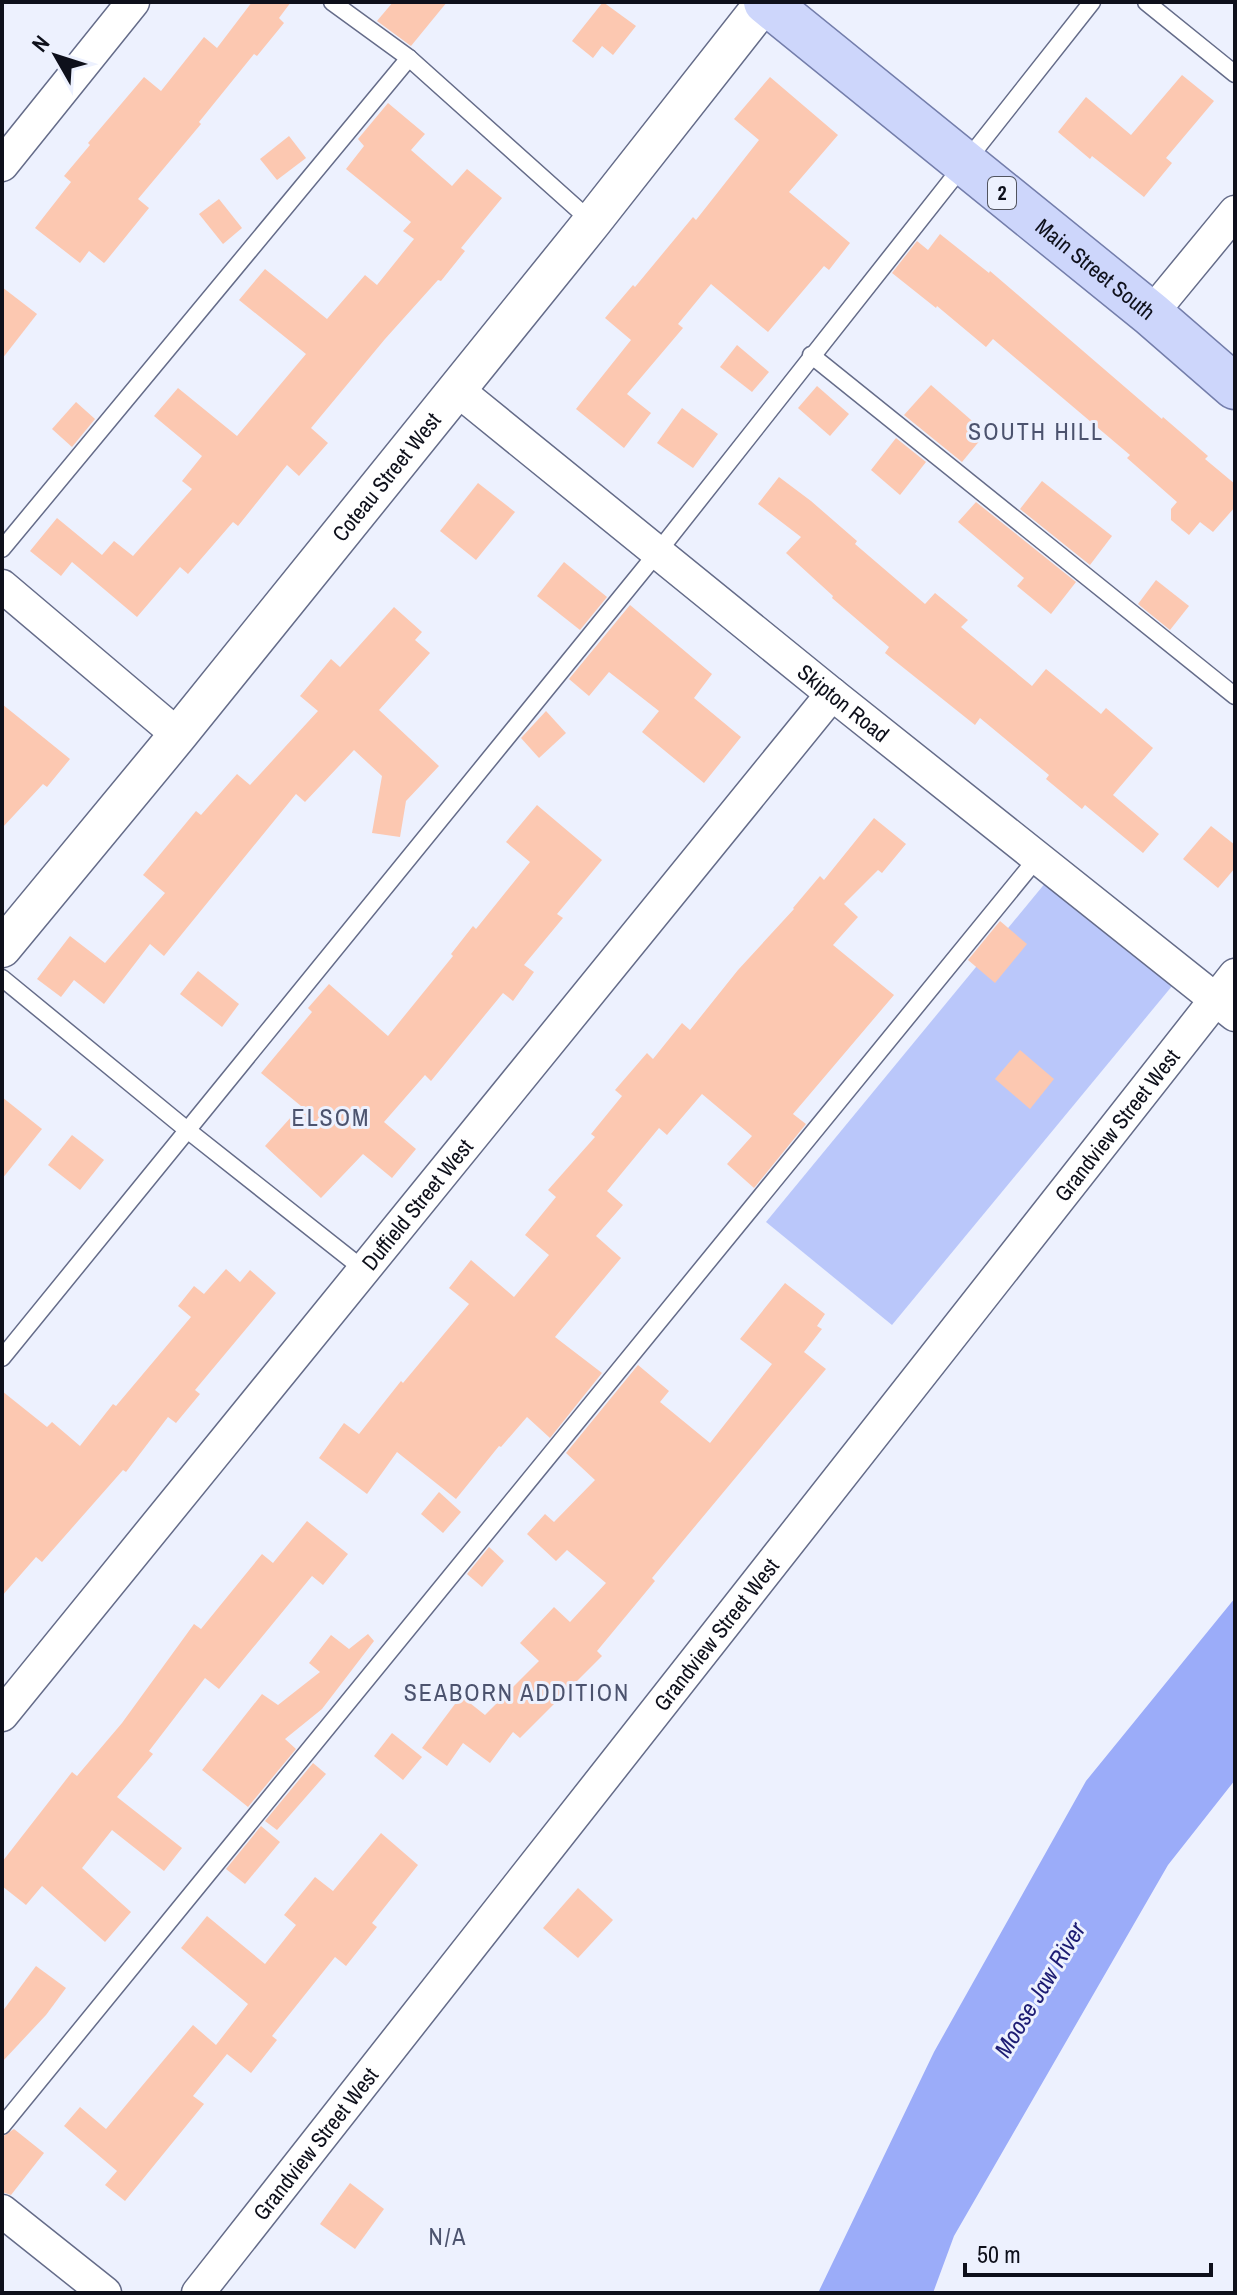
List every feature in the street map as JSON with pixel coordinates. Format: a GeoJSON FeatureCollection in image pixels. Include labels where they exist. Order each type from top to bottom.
{"type":"FeatureCollection","features":[{"type":"Feature","properties":{"kind":"main road","name":"Main Street South"},"geometry":{"type":"LineString","coordinates":[[765,2],[1151,314],[1235,387]]}},
{"type":"Feature","properties":{"kind":"street"},"geometry":{"type":"LineString","coordinates":[[2,165],[133,2]]}},
{"type":"Feature","properties":{"kind":"street","name":"Coteau Street West"},"geometry":{"type":"LineString","coordinates":[[2,948],[592,222],[765,2]]}},
{"type":"Feature","properties":{"kind":"street"},"geometry":{"type":"LineString","coordinates":[[1151,314],[1235,212]]}},
{"type":"Feature","properties":{"kind":"street","name":"Skipton Road"},"geometry":{"type":"LineString","coordinates":[[455,388],[1225,1007]]}},
{"type":"Feature","properties":{"kind":"street"},"geometry":{"type":"LineString","coordinates":[[2,586],[178,735]]}},
{"type":"Feature","properties":{"kind":"street","name":"Duffield Street West"},"geometry":{"type":"LineString","coordinates":[[2,1715],[832,694]]}},
{"type":"Feature","properties":{"kind":"street","name":"Grandview Street West"},"geometry":{"type":"LineString","coordinates":[[198,2293],[1225,1007],[1235,975]]}},
{"type":"Feature","properties":{"kind":"street"},"geometry":{"type":"LineString","coordinates":[[2,2211],[105,2293]]}},
{"type":"Feature","properties":{"kind":"lane"},"geometry":{"type":"LineString","coordinates":[[332,2],[409,58],[592,222]]}},
{"type":"Feature","properties":{"kind":"lane"},"geometry":{"type":"LineString","coordinates":[[2,1358],[657,553],[1092,2]]}},
{"type":"Feature","properties":{"kind":"lane"},"geometry":{"type":"LineString","coordinates":[[1146,2],[1235,74]]}},
{"type":"Feature","properties":{"kind":"lane"},"geometry":{"type":"LineString","coordinates":[[2,549],[409,58]]}},
{"type":"Feature","properties":{"kind":"lane"},"geometry":{"type":"LineString","coordinates":[[811,355],[1235,696]]}},
{"type":"Feature","properties":{"kind":"lane"},"geometry":{"type":"LineString","coordinates":[[2,2126],[1038,857]]}},
{"type":"Feature","properties":{"kind":"lane"},"geometry":{"type":"LineString","coordinates":[[2,978],[363,1269]]}},
{"type":"Feature","properties":{"kind":"shaded area"},"geometry":{"type":"Polygon","coordinates":[[[1051,876],[1177,980],[892,1325],[766,1222],[1051,876]]]}},
{"type":"Feature","properties":{"kind":"water","name":"Moose Jaw River"},"geometry":{"type":"Polygon","coordinates":[[[1235,1598],[1235,1780],[1168,1865],[954,2236],[933,2293],[818,2293],[934,2052],[1086,1781],[1235,1598]]]}},
{"type":"Feature","properties":{"kind":"building"},"geometry":{"type":"Polygon","coordinates":[[[252,2],[291,2],[279,18],[284,23],[257,56],[254,54],[138,199],[149,208],[106,261],[104,263],[89,251],[80,263],[35,228],[71,182],[64,176],[144,77],[161,91],[204,37],[217,48],[252,2]]]}},
{"type":"Feature","properties":{"kind":"building"},"geometry":{"type":"Polygon","coordinates":[[[393,2],[447,2],[411,46],[377,21],[393,2]]]}},
{"type":"Feature","properties":{"kind":"building"},"geometry":{"type":"Polygon","coordinates":[[[603,2],[636,26],[613,55],[602,46],[593,58],[572,41],[603,2]]]}},
{"type":"Feature","properties":{"kind":"building"},"geometry":{"type":"Polygon","coordinates":[[[1182,75],[1214,101],[1166,158],[1172,163],[1144,197],[1058,132],[1086,97],[1131,135],[1182,75]]]}},
{"type":"Feature","properties":{"kind":"building"},"geometry":{"type":"Polygon","coordinates":[[[770,77],[838,135],[789,192],[850,243],[829,270],[824,266],[768,332],[711,284],[678,324],[683,328],[627,394],[651,413],[624,448],[576,409],[631,340],[605,318],[693,217],[696,220],[759,140],[734,119],[770,77]]]}},
{"type":"Feature","properties":{"kind":"building"},"geometry":{"type":"Polygon","coordinates":[[[388,103],[425,134],[411,150],[452,186],[467,169],[502,198],[461,248],[465,251],[441,281],[438,280],[385,339],[311,428],[328,443],[299,476],[287,465],[238,526],[233,522],[188,574],[180,567],[137,617],[72,562],[61,576],[30,551],[57,518],[102,555],[114,541],[133,556],[192,489],[182,481],[202,456],[154,416],[178,388],[237,436],[306,354],[239,300],[265,269],[327,319],[365,275],[377,285],[414,239],[403,231],[411,222],[346,169],[364,146],[358,139],[388,103]]]}},
{"type":"Feature","properties":{"kind":"building"},"geometry":{"type":"Polygon","coordinates":[[[289,136],[306,158],[277,180],[260,159],[289,136]]]}},
{"type":"Feature","properties":{"kind":"building"},"geometry":{"type":"Polygon","coordinates":[[[219,199],[242,228],[223,244],[199,214],[219,199]]]}},
{"type":"Feature","properties":{"kind":"building"},"geometry":{"type":"Polygon","coordinates":[[[940,234],[990,271],[1163,417],[1235,484],[1235,507],[1213,532],[1200,522],[1189,535],[1171,520],[1171,509],[1177,502],[1127,458],[1130,455],[993,339],[986,347],[892,273],[917,241],[928,250],[940,234]]]}},
{"type":"Feature","properties":{"kind":"building"},"geometry":{"type":"Polygon","coordinates":[[[2,287],[37,314],[2,359],[2,287]]]}},
{"type":"Feature","properties":{"kind":"building"},"geometry":{"type":"Polygon","coordinates":[[[737,345],[769,372],[752,392],[720,367],[737,345]]]}},
{"type":"Feature","properties":{"kind":"building"},"geometry":{"type":"Polygon","coordinates":[[[931,385],[986,433],[962,462],[904,415],[931,385]]]}},
{"type":"Feature","properties":{"kind":"building"},"geometry":{"type":"Polygon","coordinates":[[[817,386],[849,414],[830,436],[798,408],[817,386]]]}},
{"type":"Feature","properties":{"kind":"building"},"geometry":{"type":"Polygon","coordinates":[[[76,402],[95,419],[72,447],[52,429],[76,402]]]}},
{"type":"Feature","properties":{"kind":"building"},"geometry":{"type":"Polygon","coordinates":[[[682,408],[718,434],[693,468],[657,443],[682,408]]]}},
{"type":"Feature","properties":{"kind":"building"},"geometry":{"type":"Polygon","coordinates":[[[896,438],[926,462],[900,495],[871,470],[896,438]]]}},
{"type":"Feature","properties":{"kind":"building"},"geometry":{"type":"Polygon","coordinates":[[[779,477],[857,541],[855,544],[925,604],[935,593],[968,620],[961,627],[1032,686],[1046,669],[1101,714],[1106,708],[1153,748],[1113,795],[1159,834],[1143,853],[1085,805],[1082,809],[1046,779],[1049,775],[980,718],[975,725],[885,653],[889,647],[786,553],[801,537],[758,504],[779,477]]]}},
{"type":"Feature","properties":{"kind":"building"},"geometry":{"type":"Polygon","coordinates":[[[1042,481],[1112,536],[1090,565],[1020,509],[1042,481]]]}},
{"type":"Feature","properties":{"kind":"building"},"geometry":{"type":"Polygon","coordinates":[[[478,483],[515,512],[476,560],[440,531],[478,483]]]}},
{"type":"Feature","properties":{"kind":"building"},"geometry":{"type":"Polygon","coordinates":[[[976,502],[1076,582],[1051,614],[1017,586],[1024,578],[958,522],[976,502]]]}},
{"type":"Feature","properties":{"kind":"building"},"geometry":{"type":"Polygon","coordinates":[[[564,562],[607,597],[580,630],[537,596],[564,562]]]}},
{"type":"Feature","properties":{"kind":"building"},"geometry":{"type":"Polygon","coordinates":[[[1156,580],[1189,606],[1170,630],[1138,604],[1156,580]]]}},
{"type":"Feature","properties":{"kind":"building"},"geometry":{"type":"Polygon","coordinates":[[[630,605],[712,674],[694,698],[741,737],[704,783],[642,732],[659,711],[609,672],[589,696],[569,679],[630,605]]]}},
{"type":"Feature","properties":{"kind":"building"},"geometry":{"type":"Polygon","coordinates":[[[394,607],[422,632],[415,640],[430,653],[379,710],[439,766],[406,801],[400,837],[372,833],[382,776],[354,750],[305,802],[296,794],[164,956],[150,944],[104,1004],[74,980],[61,997],[37,979],[70,936],[105,963],[165,893],[143,875],[196,811],[201,815],[237,774],[250,785],[318,711],[300,696],[331,659],[340,667],[394,607]]]}},
{"type":"Feature","properties":{"kind":"building"},"geometry":{"type":"Polygon","coordinates":[[[2,704],[70,759],[47,787],[43,784],[2,828],[2,704]]]}},
{"type":"Feature","properties":{"kind":"building"},"geometry":{"type":"Polygon","coordinates":[[[546,711],[566,733],[539,758],[521,738],[546,711]]]}},
{"type":"Feature","properties":{"kind":"building"},"geometry":{"type":"Polygon","coordinates":[[[537,805],[602,860],[557,914],[563,918],[524,965],[534,972],[513,1001],[503,993],[431,1081],[425,1075],[384,1122],[416,1149],[392,1178],[363,1154],[321,1198],[265,1146],[301,1106],[261,1073],[312,1012],[308,1008],[329,984],[388,1036],[453,956],[451,954],[473,926],[476,929],[530,862],[506,842],[537,805]]]}},
{"type":"Feature","properties":{"kind":"building"},"geometry":{"type":"Polygon","coordinates":[[[874,818],[906,844],[882,873],[878,870],[844,904],[858,917],[833,945],[894,995],[793,1114],[806,1124],[754,1188],[727,1164],[752,1136],[702,1094],[667,1135],[659,1128],[607,1191],[623,1205],[596,1236],[621,1258],[555,1337],[602,1373],[550,1438],[527,1417],[456,1499],[397,1452],[367,1494],[319,1458],[344,1423],[359,1434],[469,1304],[449,1288],[471,1260],[514,1297],[549,1255],[525,1235],[556,1197],[548,1190],[595,1137],[591,1134],[622,1096],[615,1090],[647,1053],[653,1059],[682,1023],[690,1030],[738,970],[820,876],[824,880],[874,818]]]}},
{"type":"Feature","properties":{"kind":"building"},"geometry":{"type":"Polygon","coordinates":[[[1211,826],[1235,845],[1235,868],[1218,888],[1183,859],[1211,826]]]}},
{"type":"Feature","properties":{"kind":"building"},"geometry":{"type":"Polygon","coordinates":[[[1000,921],[1027,944],[995,983],[968,960],[1000,921]]]}},
{"type":"Feature","properties":{"kind":"building"},"geometry":{"type":"Polygon","coordinates":[[[198,971],[239,1004],[222,1027],[180,994],[198,971]]]}},
{"type":"Feature","properties":{"kind":"building"},"geometry":{"type":"Polygon","coordinates":[[[1020,1050],[1054,1079],[1030,1109],[995,1079],[1020,1050]]]}},
{"type":"Feature","properties":{"kind":"building"},"geometry":{"type":"Polygon","coordinates":[[[2,1097],[42,1129],[2,1179],[2,1097]]]}},
{"type":"Feature","properties":{"kind":"building"},"geometry":{"type":"Polygon","coordinates":[[[72,1135],[104,1160],[80,1190],[48,1165],[72,1135]]]}},
{"type":"Feature","properties":{"kind":"building"},"geometry":{"type":"Polygon","coordinates":[[[226,1269],[240,1282],[250,1270],[276,1293],[195,1390],[200,1394],[176,1423],[168,1417],[126,1472],[123,1470],[42,1562],[36,1557],[2,1596],[2,1391],[47,1427],[52,1422],[80,1446],[191,1317],[178,1306],[194,1286],[204,1294],[226,1269]]]}},
{"type":"Feature","properties":{"kind":"building"},"geometry":{"type":"Polygon","coordinates":[[[785,1283],[825,1314],[817,1326],[822,1329],[804,1352],[826,1369],[652,1578],[655,1581],[597,1651],[602,1656],[520,1738],[513,1732],[490,1763],[463,1743],[447,1766],[422,1748],[461,1696],[485,1715],[539,1661],[520,1643],[554,1607],[570,1622],[606,1583],[567,1550],[556,1561],[527,1534],[545,1514],[554,1522],[595,1480],[566,1453],[638,1365],[669,1391],[660,1402],[710,1443],[772,1364],[740,1339],[785,1283]]]}},
{"type":"Feature","properties":{"kind":"building"},"geometry":{"type":"Polygon","coordinates":[[[439,1492],[461,1512],[443,1533],[421,1514],[439,1492]]]}},
{"type":"Feature","properties":{"kind":"building"},"geometry":{"type":"Polygon","coordinates":[[[307,1521],[348,1554],[323,1585],[312,1576],[219,1689],[205,1678],[149,1751],[153,1754],[117,1797],[182,1848],[164,1871],[112,1830],[82,1868],[131,1912],[105,1942],[42,1886],[26,1905],[2,1886],[2,1862],[72,1772],[77,1776],[122,1723],[194,1624],[201,1629],[262,1554],[273,1563],[307,1521]]]}},
{"type":"Feature","properties":{"kind":"building"},"geometry":{"type":"Polygon","coordinates":[[[489,1547],[504,1561],[482,1587],[467,1574],[489,1547]]]}},
{"type":"Feature","properties":{"kind":"building"},"geometry":{"type":"Polygon","coordinates":[[[368,1634],[374,1641],[322,1709],[285,1739],[296,1749],[248,1807],[202,1770],[262,1694],[278,1705],[320,1672],[309,1663],[331,1635],[349,1649],[368,1634]]]}},
{"type":"Feature","properties":{"kind":"building"},"geometry":{"type":"Polygon","coordinates":[[[392,1733],[422,1757],[403,1780],[374,1756],[392,1733]]]}},
{"type":"Feature","properties":{"kind":"building"},"geometry":{"type":"Polygon","coordinates":[[[313,1763],[326,1774],[277,1830],[265,1821],[313,1763]]]}},
{"type":"Feature","properties":{"kind":"building"},"geometry":{"type":"Polygon","coordinates":[[[261,1826],[280,1842],[245,1884],[226,1869],[261,1826]]]}},
{"type":"Feature","properties":{"kind":"building"},"geometry":{"type":"Polygon","coordinates":[[[381,1833],[418,1865],[372,1923],[377,1927],[346,1966],[335,1957],[272,2036],[277,2040],[251,2073],[227,2054],[193,2096],[204,2104],[125,2201],[105,2185],[117,2171],[64,2126],[80,2107],[106,2129],[193,2025],[216,2045],[248,2004],[181,1948],[207,1916],[265,1964],[296,1925],[284,1915],[315,1877],[333,1891],[381,1833]]]}},
{"type":"Feature","properties":{"kind":"building"},"geometry":{"type":"Polygon","coordinates":[[[578,1888],[613,1920],[578,1958],[543,1928],[578,1888]]]}},
{"type":"Feature","properties":{"kind":"building"},"geometry":{"type":"Polygon","coordinates":[[[36,1966],[66,1988],[46,2015],[2,2062],[2,2012],[36,1966]]]}},
{"type":"Feature","properties":{"kind":"building"},"geometry":{"type":"Polygon","coordinates":[[[14,2129],[44,2153],[11,2195],[2,2192],[2,2137],[14,2129]]]}},
{"type":"Feature","properties":{"kind":"building"},"geometry":{"type":"Polygon","coordinates":[[[350,2183],[384,2209],[355,2249],[320,2224],[350,2183]]]}},
{"type":"Feature","properties":{"kind":"district","name":"SOUTH HILL"},"geometry":{"type":"Point","coordinates":[1036,432]}},
{"type":"Feature","properties":{"kind":"district","name":"ELSOM"},"geometry":{"type":"Point","coordinates":[331,1118]}},
{"type":"Feature","properties":{"kind":"district","name":"SEABORN ADDITION"},"geometry":{"type":"Point","coordinates":[517,1693]}},
{"type":"Feature","properties":{"kind":"district","name":"N/A"},"geometry":{"type":"Point","coordinates":[448,2237]}}]}
